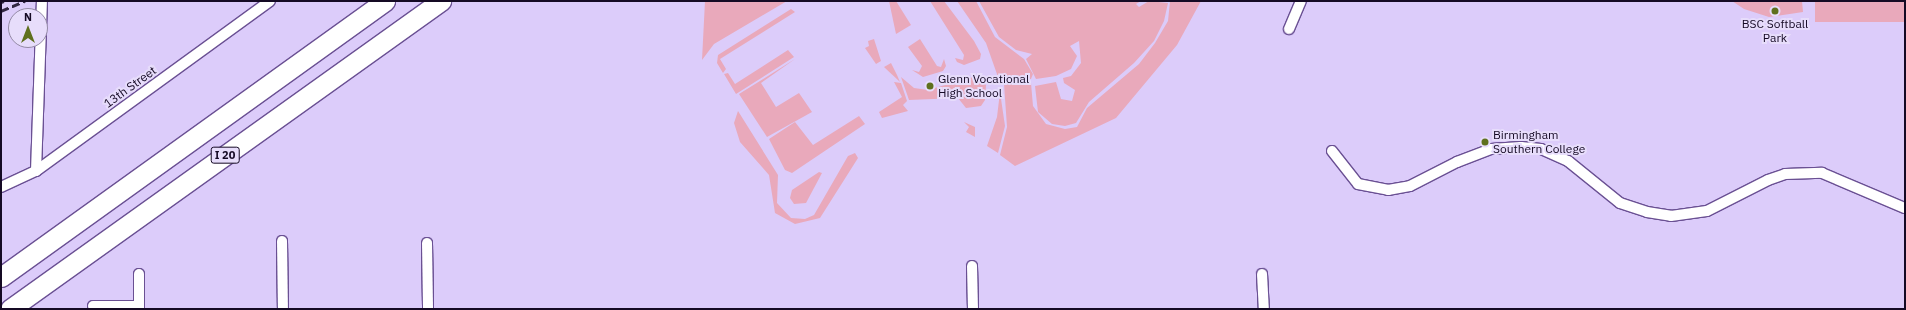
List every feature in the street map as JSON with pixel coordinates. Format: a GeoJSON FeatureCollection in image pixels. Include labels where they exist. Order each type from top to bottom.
{"type":"FeatureCollection","features":[{"type":"Feature","properties":{"kind":"highway","name":"I 20"},"geometry":{"type":"LineString","coordinates":[[1,277],[385,1]]}},
{"type":"Feature","properties":{"kind":"highway","name":"I 20"},"geometry":{"type":"LineString","coordinates":[[10,309],[441,1]]}},
{"type":"Feature","properties":{"kind":"street"},"geometry":{"type":"LineString","coordinates":[[36,171],[42,1]]}},
{"type":"Feature","properties":{"kind":"street","name":"13th Street"},"geometry":{"type":"LineString","coordinates":[[1,187],[36,171],[270,1]]}},
{"type":"Feature","properties":{"kind":"street"},"geometry":{"type":"LineString","coordinates":[[1289,29],[1301,1]]}},
{"type":"Feature","properties":{"kind":"street"},"geometry":{"type":"LineString","coordinates":[[1332,151],[1358,184],[1388,190],[1410,186],[1457,162],[1491,149],[1521,147],[1541,149],[1568,161],[1620,203],[1647,212],[1671,216],[1707,211],[1768,180],[1785,174],[1822,173],[1905,208]]}},
{"type":"Feature","properties":{"kind":"street"},"geometry":{"type":"LineString","coordinates":[[282,241],[283,309]]}},
{"type":"Feature","properties":{"kind":"street"},"geometry":{"type":"LineString","coordinates":[[427,244],[428,309]]}},
{"type":"Feature","properties":{"kind":"street"},"geometry":{"type":"LineString","coordinates":[[972,266],[973,309]]}},
{"type":"Feature","properties":{"kind":"street"},"geometry":{"type":"LineString","coordinates":[[94,306],[139,307],[139,274]]}},
{"type":"Feature","properties":{"kind":"street"},"geometry":{"type":"LineString","coordinates":[[1262,274],[1264,309]]}},
{"type":"Feature","properties":{"kind":"shaded area"},"geometry":{"type":"Polygon","coordinates":[[[705,1],[787,1],[714,44],[702,60],[705,1]]]}},
{"type":"Feature","properties":{"kind":"shaded area"},"geometry":{"type":"Polygon","coordinates":[[[889,1],[896,1],[911,25],[896,34],[889,1]]]}},
{"type":"Feature","properties":{"kind":"shaded area"},"geometry":{"type":"Polygon","coordinates":[[[930,1],[944,1],[974,41],[981,54],[980,59],[964,65],[957,62],[955,58],[963,60],[964,55],[930,1]]]}},
{"type":"Feature","properties":{"kind":"shaded area"},"geometry":{"type":"Polygon","coordinates":[[[957,1],[976,1],[995,37],[1024,59],[1033,74],[1031,79],[998,77],[986,43],[957,1]]]}},
{"type":"Feature","properties":{"kind":"shaded area"},"geometry":{"type":"Polygon","coordinates":[[[979,1],[1141,1],[1136,4],[1139,7],[1149,1],[1168,3],[1164,21],[1154,41],[1134,63],[1089,102],[1076,123],[1065,126],[1052,124],[1038,112],[1035,86],[1056,82],[1061,99],[1072,101],[1075,90],[1064,83],[1063,78],[1071,76],[1081,63],[1079,41],[1070,46],[1077,56],[1071,69],[1056,76],[1036,79],[1026,59],[1032,54],[1016,50],[999,37],[979,1]]]}},
{"type":"Feature","properties":{"kind":"shaded area"},"geometry":{"type":"Polygon","coordinates":[[[1170,1],[1201,1],[1177,45],[1116,118],[1015,166],[1000,155],[1007,127],[1004,84],[1031,83],[1033,106],[1046,124],[1065,129],[1077,127],[1087,108],[1139,64],[1155,43],[1168,21],[1170,1]]]}},
{"type":"Feature","properties":{"kind":"shaded area","name":"BSC Softball Park"},"geometry":{"type":"Polygon","coordinates":[[[1732,1],[1802,1],[1803,12],[1769,17],[1744,9],[1732,1]]]}},
{"type":"Feature","properties":{"kind":"shaded area"},"geometry":{"type":"Polygon","coordinates":[[[1815,1],[1905,1],[1905,22],[1815,22],[1815,1]]]}},
{"type":"Feature","properties":{"kind":"shaded area"},"geometry":{"type":"Polygon","coordinates":[[[791,9],[795,12],[720,59],[726,69],[723,73],[717,63],[718,55],[791,9]]]}},
{"type":"Feature","properties":{"kind":"shaded area"},"geometry":{"type":"Polygon","coordinates":[[[874,39],[881,61],[876,64],[865,48],[869,46],[868,41],[874,39]]]}},
{"type":"Feature","properties":{"kind":"shaded area"},"geometry":{"type":"Polygon","coordinates":[[[920,39],[937,66],[941,67],[944,59],[946,66],[943,71],[923,77],[912,70],[919,72],[922,66],[908,47],[920,39]]]}},
{"type":"Feature","properties":{"kind":"shaded area"},"geometry":{"type":"Polygon","coordinates":[[[788,50],[794,57],[736,94],[724,74],[728,73],[735,84],[788,50]]]}},
{"type":"Feature","properties":{"kind":"shaded area"},"geometry":{"type":"Polygon","coordinates":[[[795,59],[761,83],[776,107],[799,93],[812,112],[767,137],[739,94],[795,59]]]}},
{"type":"Feature","properties":{"kind":"shaded area"},"geometry":{"type":"Polygon","coordinates":[[[891,63],[897,75],[900,82],[884,67],[891,63]]]}},
{"type":"Feature","properties":{"kind":"shaded area"},"geometry":{"type":"Polygon","coordinates":[[[976,76],[986,85],[985,100],[981,106],[966,108],[958,98],[909,100],[901,77],[914,88],[928,90],[976,76]]]}},
{"type":"Feature","properties":{"kind":"shaded area"},"geometry":{"type":"Polygon","coordinates":[[[894,82],[901,83],[907,101],[903,105],[908,111],[882,118],[879,112],[902,97],[894,82]]]}},
{"type":"Feature","properties":{"kind":"shaded area"},"geometry":{"type":"Polygon","coordinates":[[[1000,92],[1005,126],[998,153],[987,146],[997,117],[1000,92]]]}},
{"type":"Feature","properties":{"kind":"shaded area"},"geometry":{"type":"Polygon","coordinates":[[[738,111],[778,175],[777,203],[791,218],[805,219],[814,215],[848,156],[855,153],[858,158],[820,218],[795,224],[775,213],[769,175],[740,142],[734,123],[738,111]]]}},
{"type":"Feature","properties":{"kind":"shaded area"},"geometry":{"type":"Polygon","coordinates":[[[859,116],[865,124],[792,173],[785,170],[769,139],[795,122],[813,145],[859,116]]]}},
{"type":"Feature","properties":{"kind":"shaded area"},"geometry":{"type":"Polygon","coordinates":[[[964,122],[975,127],[975,137],[966,132],[969,127],[964,122]]]}},
{"type":"Feature","properties":{"kind":"shaded area"},"geometry":{"type":"Polygon","coordinates":[[[819,172],[822,173],[806,203],[794,204],[790,198],[792,190],[819,172]]]}},
{"type":"Feature","properties":{"kind":"railway"},"geometry":{"type":"LineString","coordinates":[[1,11],[25,1]]}},
{"type":"Feature","properties":{"kind":"place","name":"BSC Softball Park"},"geometry":{"type":"Point","coordinates":[1775,11]}},
{"type":"Feature","properties":{"kind":"place","name":"Glenn Vocational High School"},"geometry":{"type":"Point","coordinates":[930,86]}},
{"type":"Feature","properties":{"kind":"place","name":"Birmingham Southern College"},"geometry":{"type":"Point","coordinates":[1485,142]}}]}
